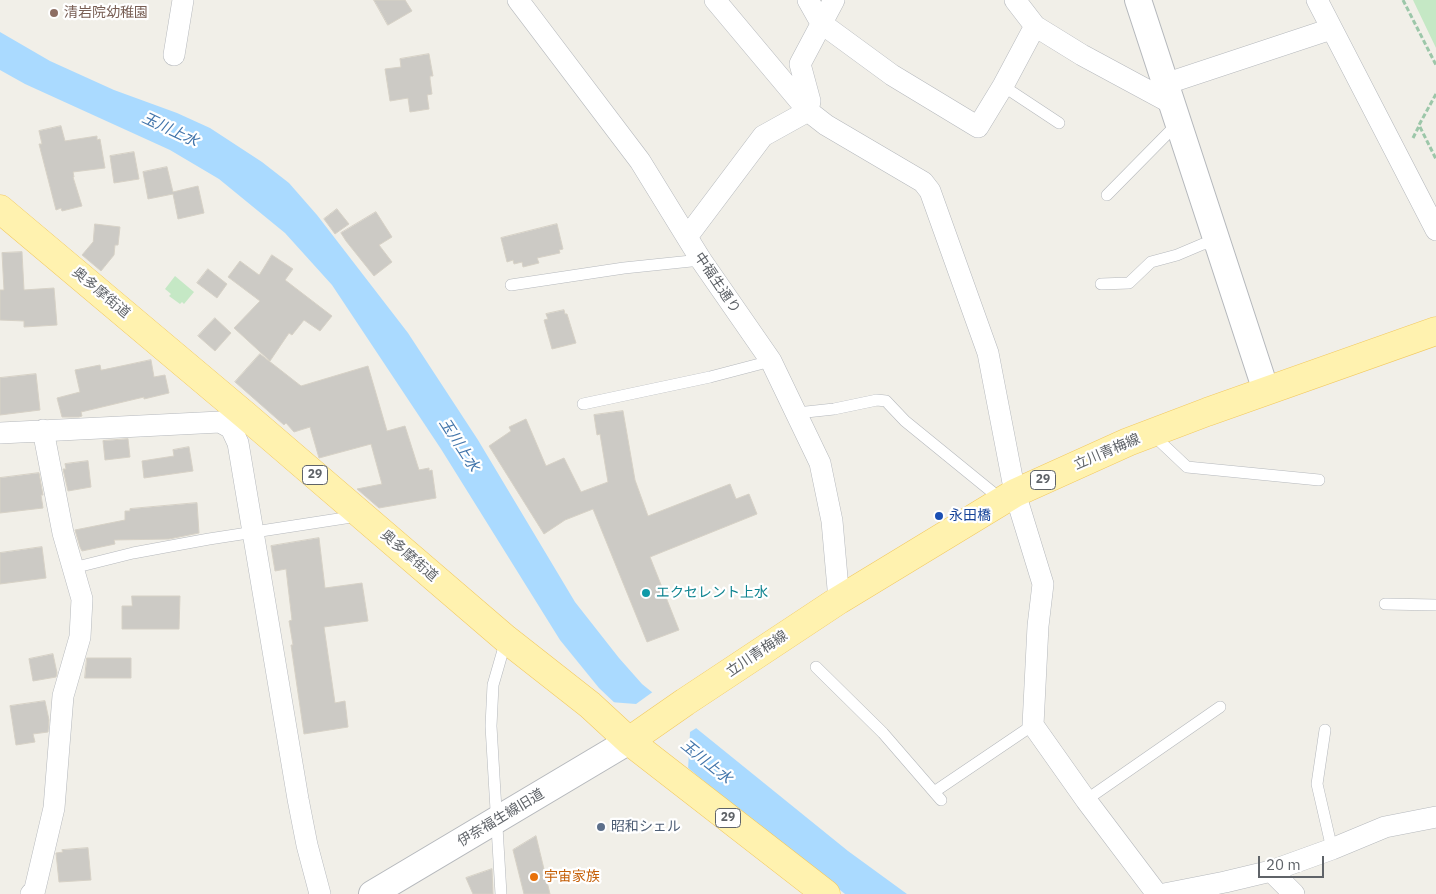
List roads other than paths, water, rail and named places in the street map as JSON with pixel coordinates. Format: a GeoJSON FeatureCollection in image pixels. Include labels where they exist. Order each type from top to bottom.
{"type":"FeatureCollection","features":[{"type":"Feature","properties":{"kind":"main road","name":"奥多摩街道"},"geometry":{"type":"LineString","coordinates":[[0,209],[238,421],[362,515],[506,639],[826,894]]}},
{"type":"Feature","properties":{"kind":"main road","name":"立川青梅線"},"geometry":{"type":"LineString","coordinates":[[633,739],[685,702],[839,600],[1008,497],[1151,433],[1436,331]]}},
{"type":"Feature","properties":{"kind":"street"},"geometry":{"type":"LineString","coordinates":[[174,55],[183,0]]}},
{"type":"Feature","properties":{"kind":"street","name":"中福生通り"},"geometry":{"type":"LineString","coordinates":[[518,0],[640,161],[701,260],[771,362],[820,463],[832,521],[839,600]]}},
{"type":"Feature","properties":{"kind":"street"},"geometry":{"type":"LineString","coordinates":[[715,0],[808,111],[826,125],[923,182],[930,191],[988,353],[1008,497],[1043,584],[1038,626],[1033,725],[1086,800],[1157,894]]}},
{"type":"Feature","properties":{"kind":"street"},"geometry":{"type":"LineString","coordinates":[[808,0],[821,23],[892,75],[978,127],[1003,86],[1035,26]]}},
{"type":"Feature","properties":{"kind":"street"},"geometry":{"type":"LineString","coordinates":[[808,111],[810,101],[800,64],[834,0]]}},
{"type":"Feature","properties":{"kind":"street"},"geometry":{"type":"LineString","coordinates":[[1015,0],[1035,26],[1082,56],[1172,103]]}},
{"type":"Feature","properties":{"kind":"street"},"geometry":{"type":"LineString","coordinates":[[1138,0],[1266,391]]}},
{"type":"Feature","properties":{"kind":"street"},"geometry":{"type":"LineString","coordinates":[[1317,0],[1330,29],[1436,230]]}},
{"type":"Feature","properties":{"kind":"street"},"geometry":{"type":"LineString","coordinates":[[1172,103],[1330,29]]}},
{"type":"Feature","properties":{"kind":"street"},"geometry":{"type":"LineString","coordinates":[[687,237],[762,136],[808,111]]}},
{"type":"Feature","properties":{"kind":"street"},"geometry":{"type":"LineString","coordinates":[[0,433],[238,421],[238,443],[298,799],[307,845],[320,894]]}},
{"type":"Feature","properties":{"kind":"street"},"geometry":{"type":"LineString","coordinates":[[31,894],[34,894],[54,808],[63,696],[80,637],[82,599],[63,532],[43,430]]}},
{"type":"Feature","properties":{"kind":"street","name":"伊奈福生線旧道"},"geometry":{"type":"LineString","coordinates":[[372,894],[633,739]]}},
{"type":"Feature","properties":{"kind":"street"},"geometry":{"type":"LineString","coordinates":[[1164,894],[1228,888],[1332,849],[1384,827],[1436,817]]}},
{"type":"Feature","properties":{"kind":"street"},"geometry":{"type":"LineString","coordinates":[[1271,871],[1294,894]]}},
{"type":"Feature","properties":{"kind":"lane"},"geometry":{"type":"LineString","coordinates":[[1003,86],[1059,123]]}},
{"type":"Feature","properties":{"kind":"lane"},"geometry":{"type":"LineString","coordinates":[[1107,195],[1172,103]]}},
{"type":"Feature","properties":{"kind":"lane"},"geometry":{"type":"LineString","coordinates":[[1100,284],[1129,283],[1150,262],[1177,255],[1202,244],[1217,242]]}},
{"type":"Feature","properties":{"kind":"lane"},"geometry":{"type":"LineString","coordinates":[[511,285],[624,268],[701,260]]}},
{"type":"Feature","properties":{"kind":"lane"},"geometry":{"type":"LineString","coordinates":[[583,404],[771,362]]}},
{"type":"Feature","properties":{"kind":"lane"},"geometry":{"type":"LineString","coordinates":[[797,413],[877,400],[886,401],[905,421],[1008,497]]}},
{"type":"Feature","properties":{"kind":"lane"},"geometry":{"type":"LineString","coordinates":[[1151,433],[1188,467],[1319,480]]}},
{"type":"Feature","properties":{"kind":"lane"},"geometry":{"type":"LineString","coordinates":[[73,568],[133,553],[362,515]]}},
{"type":"Feature","properties":{"kind":"lane"},"geometry":{"type":"LineString","coordinates":[[1385,604],[1436,605]]}},
{"type":"Feature","properties":{"kind":"lane"},"geometry":{"type":"LineString","coordinates":[[501,894],[491,726],[493,685],[506,639]]}},
{"type":"Feature","properties":{"kind":"lane"},"geometry":{"type":"LineString","coordinates":[[816,667],[883,732],[938,796],[1033,725]]}},
{"type":"Feature","properties":{"kind":"lane"},"geometry":{"type":"LineString","coordinates":[[1086,800],[1220,707]]}},
{"type":"Feature","properties":{"kind":"lane"},"geometry":{"type":"LineString","coordinates":[[1325,730],[1316,784],[1332,849]]}},
{"type":"Feature","properties":{"kind":"water","name":"玉川上水"},"geometry":{"type":"Polygon","coordinates":[[[0,32],[50,61],[114,90],[177,113],[210,128],[262,162],[289,183],[317,215],[408,333],[478,440],[575,602],[619,658],[642,684],[848,851],[907,894],[845,894],[700,778],[637,724],[599,688],[560,640],[441,449],[332,285],[285,233],[219,179],[170,150],[25,84],[0,70],[0,32]]]}},
{"type":"Feature","properties":{"kind":"place","name":"清岩院幼稚園"},"geometry":{"type":"Point","coordinates":[54,13]}},
{"type":"Feature","properties":{"kind":"place","name":"永田橋"},"geometry":{"type":"Point","coordinates":[939,516]}},
{"type":"Feature","properties":{"kind":"place","name":"エクセレント上水"},"geometry":{"type":"Point","coordinates":[646,593]}},
{"type":"Feature","properties":{"kind":"place","name":"昭和シェル"},"geometry":{"type":"Point","coordinates":[601,827]}},
{"type":"Feature","properties":{"kind":"place","name":"宇宙家族"},"geometry":{"type":"Point","coordinates":[534,877]}}]}
